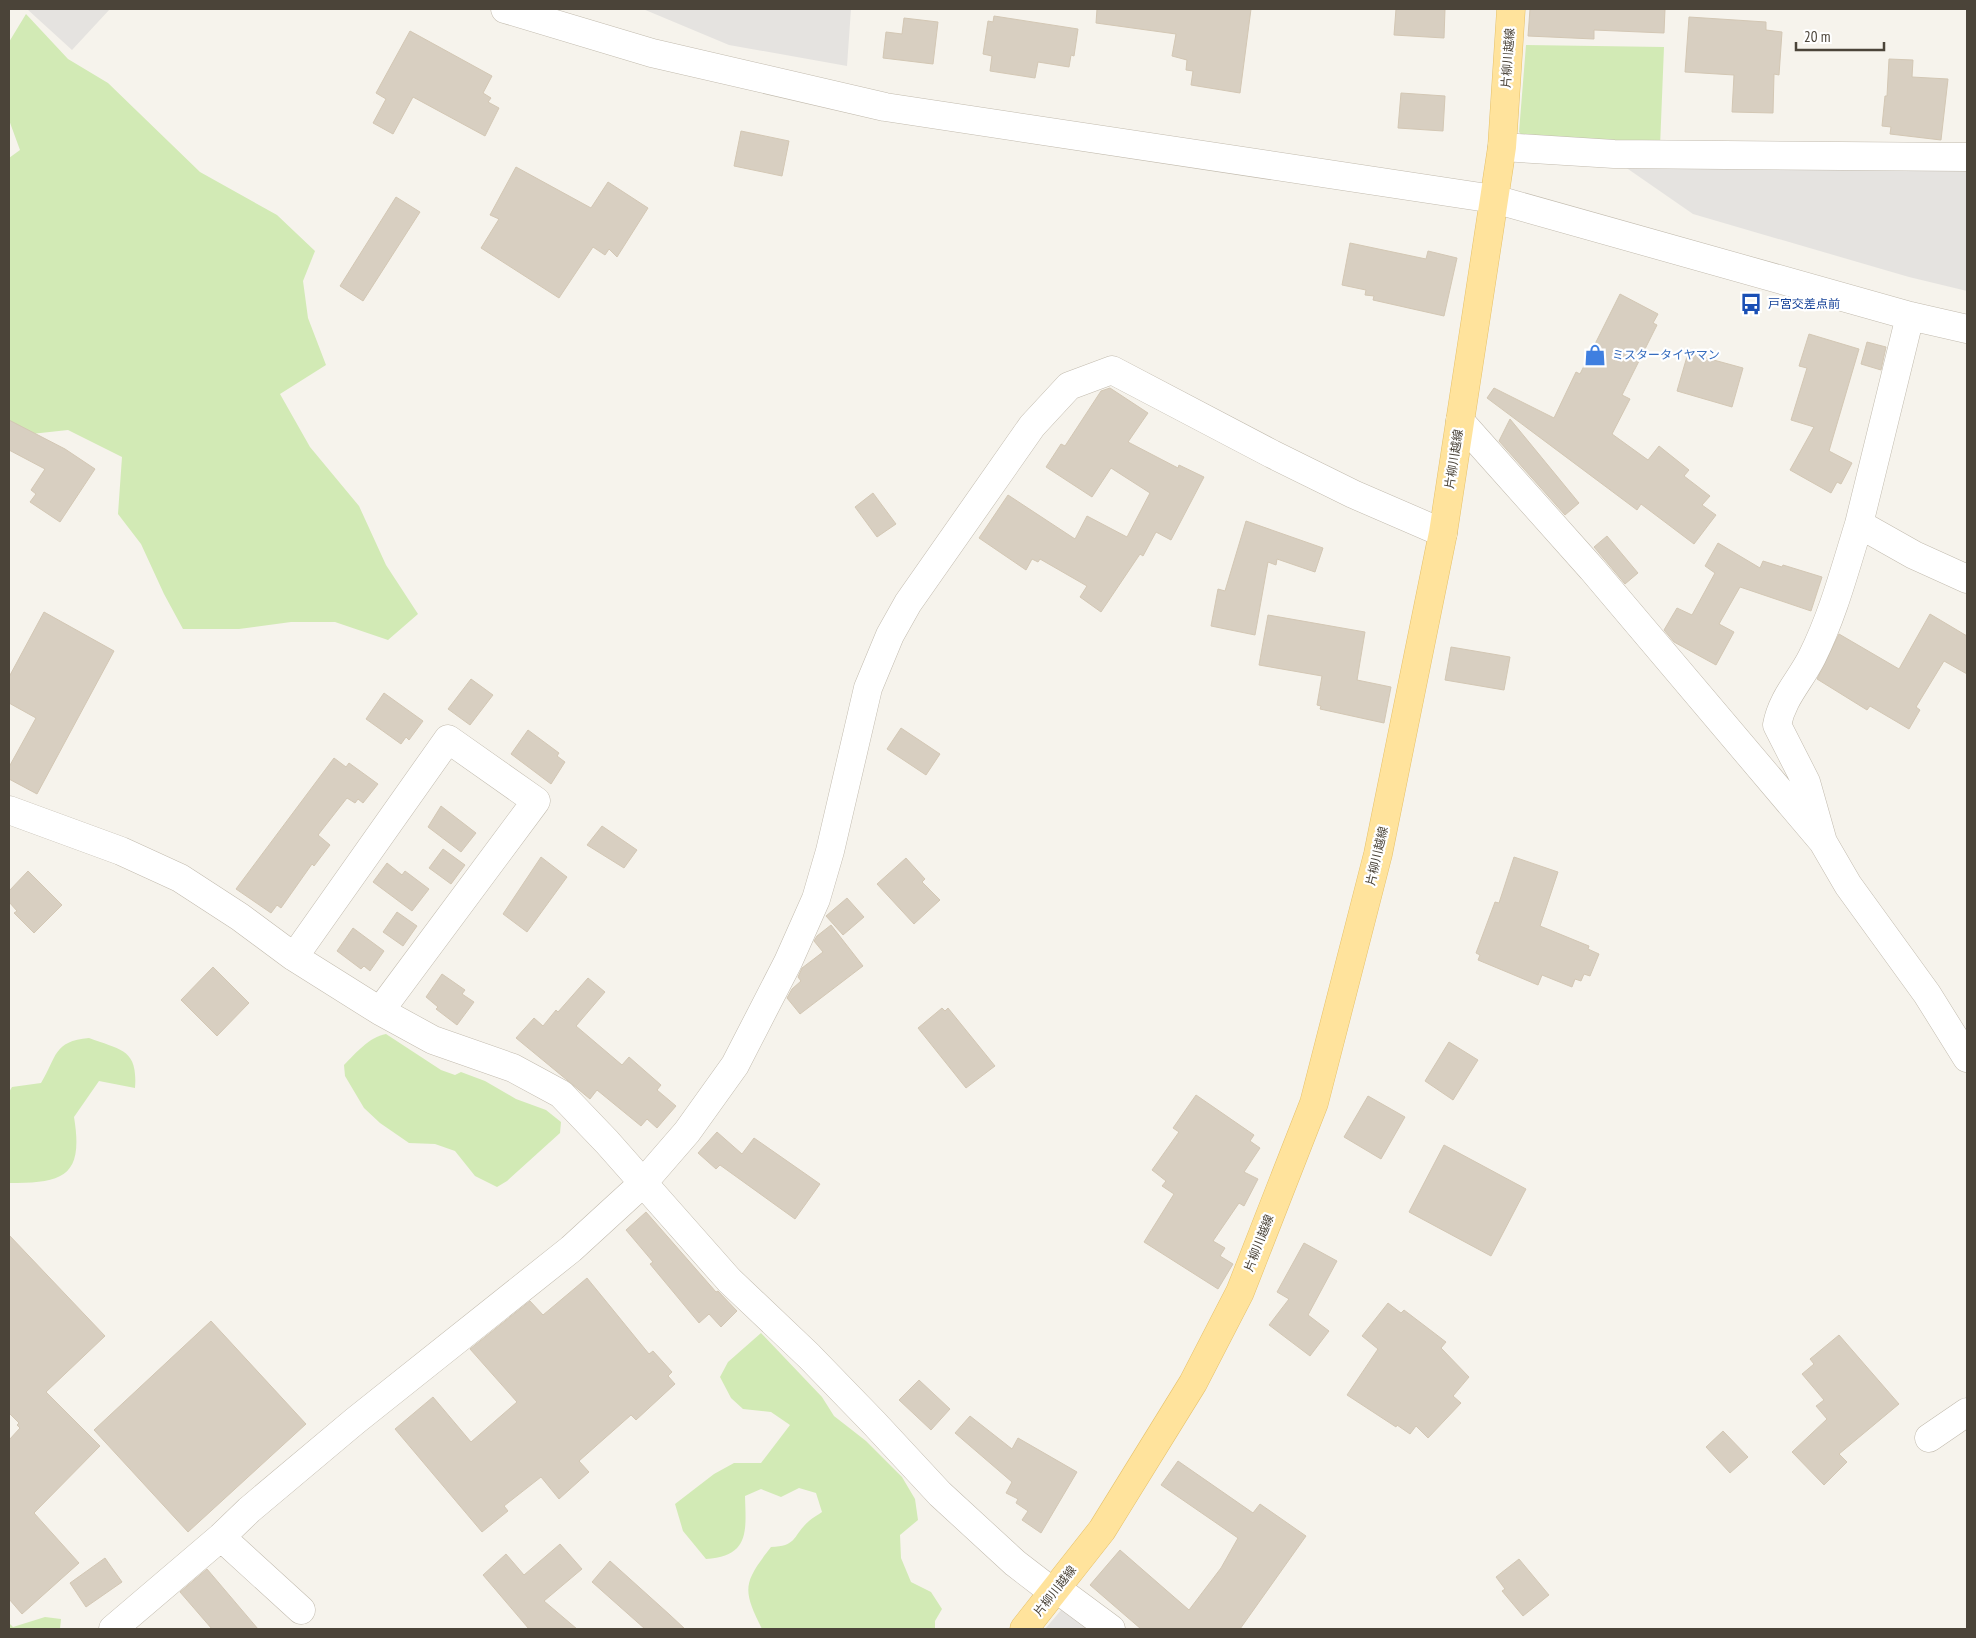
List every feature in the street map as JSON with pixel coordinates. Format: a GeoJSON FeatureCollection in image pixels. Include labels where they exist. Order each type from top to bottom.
{"type":"FeatureCollection","features":[{"type":"Feature","properties":{"kind":"main road","name":"片柳川越線"},"geometry":{"type":"LineString","coordinates":[[1024,1629],[1056,1591],[1102,1530],[1198,1374],[1240,1292],[1314,1103],[1378,854],[1443,533],[1502,147],[1511,9]]}},
{"type":"Feature","properties":{"kind":"street"},"geometry":{"type":"LineString","coordinates":[[505,9],[652,53],[885,107],[1494,199],[1910,316],[1967,329]]}},
{"type":"Feature","properties":{"kind":"street"},"geometry":{"type":"LineString","coordinates":[[1502,147],[1614,154],[1967,158]]}},
{"type":"Feature","properties":{"kind":"street"},"geometry":{"type":"LineString","coordinates":[[1823,842],[1806,782],[1777,725],[1784,701],[1811,659],[1831,615],[1859,524],[1910,316]]}},
{"type":"Feature","properties":{"kind":"street"},"geometry":{"type":"LineString","coordinates":[[114,1629],[221,1537],[249,1510],[354,1421],[571,1249],[642,1184],[687,1132],[735,1065],[788,962],[816,899],[830,851],[868,688],[890,635],[920,584],[1032,426],[1069,386],[1112,370],[1353,494],[1443,533]]}},
{"type":"Feature","properties":{"kind":"street"},"geometry":{"type":"LineString","coordinates":[[1460,421],[1592,569],[1823,842],[1848,884],[1927,994],[1967,1058]]}},
{"type":"Feature","properties":{"kind":"street"},"geometry":{"type":"LineString","coordinates":[[1859,524],[1914,554],[1967,579]]}},
{"type":"Feature","properties":{"kind":"street"},"geometry":{"type":"LineString","coordinates":[[294,957],[448,739],[536,801],[380,1011]]}},
{"type":"Feature","properties":{"kind":"street"},"geometry":{"type":"LineString","coordinates":[[9,810],[121,851],[180,878],[240,917],[294,957],[380,1011],[433,1040],[513,1068],[561,1094],[607,1142],[642,1184],[729,1280],[862,1409],[946,1501],[1015,1563],[1111,1629]]}},
{"type":"Feature","properties":{"kind":"street"},"geometry":{"type":"LineString","coordinates":[[1929,1438],[1967,1412]]}},
{"type":"Feature","properties":{"kind":"street"},"geometry":{"type":"LineString","coordinates":[[221,1537],[301,1610]]}},
{"type":"Feature","properties":{"kind":"green space"},"geometry":{"type":"Polygon","coordinates":[[[26,14],[68,59],[108,83],[200,172],[277,215],[315,251],[303,281],[308,318],[326,365],[280,394],[310,447],[359,506],[386,565],[418,614],[388,640],[335,622],[291,622],[239,629],[183,629],[164,594],[141,544],[118,514],[122,457],[68,430],[22,435],[9,424],[9,158],[20,150],[9,120],[9,42],[26,14]]]}},
{"type":"Feature","properties":{"kind":"green space"},"geometry":{"type":"Polygon","coordinates":[[[1526,45],[1664,47],[1660,147],[1524,138],[1519,132],[1526,45]]]}},
{"type":"Feature","properties":{"kind":"green space"},"geometry":{"type":"Polygon","coordinates":[[[386,1034],[441,1070],[455,1075],[461,1072],[485,1081],[516,1099],[546,1110],[561,1122],[560,1133],[507,1181],[497,1187],[475,1176],[455,1151],[435,1144],[409,1143],[380,1123],[364,1108],[345,1076],[344,1065],[368,1042],[386,1034]]]}},
{"type":"Feature","properties":{"kind":"green space"},"geometry":{"type":"Polygon","coordinates":[[[89,1038],[118,1049],[130,1058],[134,1065],[135,1088],[99,1081],[74,1117],[76,1153],[72,1164],[66,1172],[56,1178],[43,1181],[9,1183],[9,1092],[12,1087],[41,1083],[62,1047],[77,1040],[89,1038]]]}},
{"type":"Feature","properties":{"kind":"green space"},"geometry":{"type":"Polygon","coordinates":[[[761,1333],[822,1397],[834,1416],[866,1441],[902,1477],[915,1499],[918,1520],[900,1535],[901,1558],[911,1582],[931,1592],[942,1609],[935,1621],[935,1629],[762,1629],[755,1615],[749,1595],[751,1578],[755,1569],[771,1547],[786,1545],[794,1539],[809,1521],[822,1512],[816,1493],[799,1488],[781,1497],[761,1489],[745,1496],[746,1520],[742,1540],[731,1553],[720,1557],[706,1559],[683,1531],[675,1504],[714,1474],[734,1463],[761,1463],[790,1425],[771,1412],[743,1409],[731,1398],[720,1377],[728,1362],[761,1333]]]}},
{"type":"Feature","properties":{"kind":"green space"},"geometry":{"type":"Polygon","coordinates":[[[45,1617],[61,1619],[60,1629],[9,1629],[9,1623],[13,1627],[45,1617]]]}},
{"type":"Feature","properties":{"kind":"shaded area"},"geometry":{"type":"Polygon","coordinates":[[[27,9],[110,9],[72,50],[27,9]]]}},
{"type":"Feature","properties":{"kind":"shaded area"},"geometry":{"type":"Polygon","coordinates":[[[643,9],[851,9],[847,66],[729,45],[643,9]]]}},
{"type":"Feature","properties":{"kind":"shaded area"},"geometry":{"type":"Polygon","coordinates":[[[1615,160],[1967,164],[1967,291],[1909,277],[1693,214],[1615,160]]]}},
{"type":"Feature","properties":{"kind":"shaded area"},"geometry":{"type":"Polygon","coordinates":[[[1062,1609],[1089,1629],[1045,1629],[1062,1609]]]}},
{"type":"Feature","properties":{"kind":"building"},"geometry":{"type":"Polygon","coordinates":[[[1097,9],[1251,9],[1240,93],[1191,85],[1193,71],[1186,70],[1187,60],[1172,56],[1176,34],[1096,23],[1097,9]]]}},
{"type":"Feature","properties":{"kind":"building"},"geometry":{"type":"Polygon","coordinates":[[[1396,9],[1445,9],[1444,38],[1394,35],[1396,9]]]}},
{"type":"Feature","properties":{"kind":"building"},"geometry":{"type":"Polygon","coordinates":[[[1530,9],[1665,9],[1664,33],[1594,30],[1594,39],[1528,36],[1530,9]]]}},
{"type":"Feature","properties":{"kind":"building"},"geometry":{"type":"Polygon","coordinates":[[[994,16],[1078,29],[1074,56],[1071,55],[1069,67],[1038,62],[1035,78],[990,71],[992,56],[983,54],[988,21],[993,22],[994,16]]]}},
{"type":"Feature","properties":{"kind":"building"},"geometry":{"type":"Polygon","coordinates":[[[1689,17],[1766,22],[1766,30],[1782,32],[1779,75],[1774,74],[1773,113],[1732,112],[1734,75],[1685,72],[1689,17]]]}},
{"type":"Feature","properties":{"kind":"building"},"geometry":{"type":"Polygon","coordinates":[[[904,18],[938,22],[933,64],[883,58],[886,32],[902,34],[904,18]]]}},
{"type":"Feature","properties":{"kind":"building"},"geometry":{"type":"Polygon","coordinates":[[[410,31],[492,76],[483,93],[491,98],[488,102],[499,108],[485,136],[413,97],[393,134],[373,123],[386,99],[376,93],[410,31]]]}},
{"type":"Feature","properties":{"kind":"building"},"geometry":{"type":"Polygon","coordinates":[[[1889,59],[1913,60],[1912,77],[1948,79],[1941,140],[1890,134],[1891,127],[1882,126],[1885,96],[1887,96],[1889,59]]]}},
{"type":"Feature","properties":{"kind":"building"},"geometry":{"type":"Polygon","coordinates":[[[1401,93],[1445,96],[1443,131],[1398,128],[1401,93]]]}},
{"type":"Feature","properties":{"kind":"building"},"geometry":{"type":"Polygon","coordinates":[[[741,131],[789,141],[782,176],[734,166],[741,131]]]}},
{"type":"Feature","properties":{"kind":"building"},"geometry":{"type":"Polygon","coordinates":[[[516,167],[591,208],[608,182],[648,208],[617,257],[609,249],[605,255],[593,247],[559,298],[481,248],[499,219],[490,215],[516,167]]]}},
{"type":"Feature","properties":{"kind":"building"},"geometry":{"type":"Polygon","coordinates":[[[396,197],[420,212],[363,301],[340,286],[396,197]]]}},
{"type":"Feature","properties":{"kind":"building"},"geometry":{"type":"Polygon","coordinates":[[[1350,243],[1426,259],[1428,251],[1457,258],[1444,316],[1373,300],[1374,296],[1365,295],[1366,290],[1342,285],[1350,243]]]}},
{"type":"Feature","properties":{"kind":"building"},"geometry":{"type":"Polygon","coordinates":[[[1620,294],[1658,314],[1653,323],[1657,325],[1622,395],[1630,399],[1612,434],[1648,460],[1659,446],[1689,470],[1684,476],[1710,496],[1702,505],[1716,515],[1694,544],[1641,504],[1637,510],[1487,398],[1494,388],[1554,418],[1576,372],[1580,374],[1620,294]]]}},
{"type":"Feature","properties":{"kind":"building"},"geometry":{"type":"Polygon","coordinates":[[[1809,334],[1859,349],[1829,451],[1852,463],[1841,484],[1837,482],[1831,493],[1790,470],[1814,427],[1791,420],[1807,368],[1799,366],[1809,334]]]}},
{"type":"Feature","properties":{"kind":"building"},"geometry":{"type":"Polygon","coordinates":[[[1867,342],[1886,347],[1881,370],[1861,364],[1867,342]]]}},
{"type":"Feature","properties":{"kind":"building"},"geometry":{"type":"Polygon","coordinates":[[[1688,353],[1743,368],[1732,407],[1677,391],[1688,353]]]}},
{"type":"Feature","properties":{"kind":"building"},"geometry":{"type":"Polygon","coordinates":[[[1110,388],[1148,413],[1128,442],[1178,468],[1179,465],[1204,477],[1171,540],[1156,532],[1143,556],[1140,554],[1101,612],[1080,597],[1087,586],[1040,559],[1038,562],[1032,559],[1026,570],[979,538],[1008,495],[1075,539],[1087,516],[1127,537],[1150,493],[1111,468],[1092,497],[1046,467],[1061,444],[1065,446],[1101,391],[1110,388]]]}},
{"type":"Feature","properties":{"kind":"building"},"geometry":{"type":"Polygon","coordinates":[[[1510,419],[1579,503],[1565,515],[1499,441],[1510,419]]]}},
{"type":"Feature","properties":{"kind":"building"},"geometry":{"type":"Polygon","coordinates":[[[9,420],[65,449],[95,469],[60,522],[30,502],[36,494],[31,490],[45,469],[9,450],[9,420]]]}},
{"type":"Feature","properties":{"kind":"building"},"geometry":{"type":"Polygon","coordinates":[[[873,493],[896,524],[877,537],[855,507],[873,493]]]}},
{"type":"Feature","properties":{"kind":"building"},"geometry":{"type":"Polygon","coordinates":[[[1246,521],[1323,548],[1315,572],[1277,559],[1276,565],[1268,562],[1255,635],[1211,626],[1218,589],[1225,591],[1246,521]]]}},
{"type":"Feature","properties":{"kind":"building"},"geometry":{"type":"Polygon","coordinates":[[[1607,536],[1638,573],[1625,584],[1594,547],[1607,536]]]}},
{"type":"Feature","properties":{"kind":"building"},"geometry":{"type":"Polygon","coordinates":[[[1718,543],[1760,568],[1763,561],[1822,577],[1811,611],[1740,587],[1719,624],[1734,632],[1716,665],[1674,642],[1664,630],[1677,608],[1692,615],[1715,573],[1705,566],[1718,543]]]}},
{"type":"Feature","properties":{"kind":"building"},"geometry":{"type":"Polygon","coordinates":[[[44,612],[114,651],[37,794],[9,779],[9,767],[36,718],[9,703],[9,677],[44,612]]]}},
{"type":"Feature","properties":{"kind":"building"},"geometry":{"type":"Polygon","coordinates":[[[1930,614],[1967,636],[1967,674],[1944,661],[1916,707],[1920,710],[1909,729],[1870,706],[1867,710],[1817,679],[1839,634],[1899,669],[1930,614]]]}},
{"type":"Feature","properties":{"kind":"building"},"geometry":{"type":"Polygon","coordinates":[[[1268,615],[1365,632],[1357,680],[1391,687],[1384,723],[1320,709],[1321,706],[1317,705],[1322,676],[1259,665],[1268,615]]]}},
{"type":"Feature","properties":{"kind":"building"},"geometry":{"type":"Polygon","coordinates":[[[1451,647],[1510,657],[1504,690],[1445,680],[1451,647]]]}},
{"type":"Feature","properties":{"kind":"building"},"geometry":{"type":"Polygon","coordinates":[[[471,679],[493,695],[470,725],[448,709],[471,679]]]}},
{"type":"Feature","properties":{"kind":"building"},"geometry":{"type":"Polygon","coordinates":[[[384,693],[423,721],[409,740],[406,737],[401,744],[366,719],[384,693]]]}},
{"type":"Feature","properties":{"kind":"building"},"geometry":{"type":"Polygon","coordinates":[[[901,728],[940,754],[926,775],[887,749],[901,728]]]}},
{"type":"Feature","properties":{"kind":"building"},"geometry":{"type":"Polygon","coordinates":[[[528,730],[559,753],[557,756],[565,762],[551,784],[511,754],[528,730]]]}},
{"type":"Feature","properties":{"kind":"building"},"geometry":{"type":"Polygon","coordinates":[[[334,758],[346,767],[349,763],[378,784],[363,803],[358,799],[355,803],[347,798],[318,835],[330,845],[314,866],[312,864],[281,908],[277,905],[271,913],[236,889],[334,758]]]}},
{"type":"Feature","properties":{"kind":"building"},"geometry":{"type":"Polygon","coordinates":[[[441,806],[476,833],[461,852],[428,827],[441,806]]]}},
{"type":"Feature","properties":{"kind":"building"},"geometry":{"type":"Polygon","coordinates":[[[602,826],[637,850],[624,868],[587,845],[602,826]]]}},
{"type":"Feature","properties":{"kind":"building"},"geometry":{"type":"Polygon","coordinates":[[[443,849],[465,865],[451,884],[429,868],[443,849]]]}},
{"type":"Feature","properties":{"kind":"building"},"geometry":{"type":"Polygon","coordinates":[[[541,857],[567,877],[527,932],[503,914],[541,857]]]}},
{"type":"Feature","properties":{"kind":"building"},"geometry":{"type":"Polygon","coordinates":[[[1514,857],[1558,872],[1540,926],[1589,946],[1588,949],[1599,954],[1590,976],[1584,974],[1581,981],[1575,979],[1572,987],[1542,975],[1538,985],[1478,960],[1480,955],[1476,953],[1495,902],[1499,903],[1514,857]]]}},
{"type":"Feature","properties":{"kind":"building"},"geometry":{"type":"Polygon","coordinates":[[[906,858],[925,879],[922,882],[940,900],[914,924],[877,884],[906,858]]]}},
{"type":"Feature","properties":{"kind":"building"},"geometry":{"type":"Polygon","coordinates":[[[387,863],[402,875],[405,871],[429,889],[412,911],[373,882],[387,863]]]}},
{"type":"Feature","properties":{"kind":"building"},"geometry":{"type":"Polygon","coordinates":[[[28,871],[62,905],[34,933],[14,913],[17,911],[9,902],[9,891],[28,871]]]}},
{"type":"Feature","properties":{"kind":"building"},"geometry":{"type":"Polygon","coordinates":[[[847,898],[864,917],[843,935],[826,916],[847,898]]]}},
{"type":"Feature","properties":{"kind":"building"},"geometry":{"type":"Polygon","coordinates":[[[397,912],[417,926],[403,946],[383,932],[397,912]]]}},
{"type":"Feature","properties":{"kind":"building"},"geometry":{"type":"Polygon","coordinates":[[[831,925],[863,966],[800,1014],[787,998],[792,989],[801,981],[798,977],[802,968],[823,952],[814,941],[817,936],[831,925]]]}},
{"type":"Feature","properties":{"kind":"building"},"geometry":{"type":"Polygon","coordinates":[[[353,928],[384,951],[370,971],[364,966],[361,969],[337,951],[353,928]]]}},
{"type":"Feature","properties":{"kind":"building"},"geometry":{"type":"Polygon","coordinates":[[[213,967],[249,1003],[217,1036],[181,1000],[213,967]]]}},
{"type":"Feature","properties":{"kind":"building"},"geometry":{"type":"Polygon","coordinates":[[[442,974],[465,990],[462,994],[474,1002],[457,1025],[436,1009],[438,1007],[426,997],[442,974]]]}},
{"type":"Feature","properties":{"kind":"building"},"geometry":{"type":"Polygon","coordinates":[[[588,978],[605,992],[576,1026],[622,1065],[629,1057],[661,1085],[657,1090],[676,1106],[657,1128],[647,1119],[641,1126],[597,1090],[590,1099],[516,1038],[534,1018],[543,1026],[588,978]]]}},
{"type":"Feature","properties":{"kind":"building"},"geometry":{"type":"Polygon","coordinates":[[[942,1008],[945,1011],[948,1008],[995,1066],[966,1088],[918,1028],[942,1008]]]}},
{"type":"Feature","properties":{"kind":"building"},"geometry":{"type":"Polygon","coordinates":[[[1449,1042],[1478,1060],[1453,1100],[1425,1081],[1449,1042]]]}},
{"type":"Feature","properties":{"kind":"building"},"geometry":{"type":"Polygon","coordinates":[[[1196,1095],[1254,1135],[1250,1141],[1260,1148],[1244,1172],[1258,1179],[1244,1206],[1239,1203],[1213,1241],[1225,1248],[1220,1256],[1233,1264],[1218,1289],[1144,1242],[1174,1194],[1162,1186],[1166,1181],[1152,1170],[1179,1132],[1173,1128],[1196,1095]]]}},
{"type":"Feature","properties":{"kind":"building"},"geometry":{"type":"Polygon","coordinates":[[[1368,1096],[1405,1117],[1381,1159],[1344,1137],[1368,1096]]]}},
{"type":"Feature","properties":{"kind":"building"},"geometry":{"type":"Polygon","coordinates":[[[717,1132],[742,1154],[754,1138],[820,1184],[795,1219],[720,1165],[716,1169],[698,1153],[717,1132]]]}},
{"type":"Feature","properties":{"kind":"building"},"geometry":{"type":"Polygon","coordinates":[[[1444,1145],[1526,1189],[1491,1256],[1409,1212],[1444,1145]]]}},
{"type":"Feature","properties":{"kind":"building"},"geometry":{"type":"Polygon","coordinates":[[[646,1212],[716,1292],[718,1291],[737,1311],[721,1327],[709,1314],[699,1323],[650,1264],[653,1262],[626,1230],[646,1212]]]}},
{"type":"Feature","properties":{"kind":"building"},"geometry":{"type":"Polygon","coordinates":[[[9,1235],[105,1336],[46,1392],[100,1446],[34,1513],[79,1563],[22,1614],[9,1599],[9,1440],[20,1428],[17,1425],[19,1423],[9,1413],[9,1235]]]}},
{"type":"Feature","properties":{"kind":"building"},"geometry":{"type":"Polygon","coordinates":[[[1304,1243],[1337,1261],[1308,1315],[1329,1331],[1310,1356],[1269,1325],[1289,1299],[1277,1292],[1304,1243]]]}},
{"type":"Feature","properties":{"kind":"building"},"geometry":{"type":"Polygon","coordinates":[[[587,1278],[649,1354],[653,1351],[672,1372],[668,1376],[675,1384],[636,1420],[631,1415],[579,1461],[589,1472],[559,1499],[541,1477],[504,1506],[508,1511],[482,1532],[395,1429],[433,1397],[471,1442],[517,1402],[470,1349],[530,1301],[543,1315],[587,1278]]]}},
{"type":"Feature","properties":{"kind":"building"},"geometry":{"type":"Polygon","coordinates":[[[1388,1303],[1401,1313],[1404,1310],[1446,1342],[1441,1348],[1469,1377],[1453,1396],[1461,1403],[1428,1438],[1416,1426],[1410,1434],[1397,1425],[1396,1427],[1347,1395],[1378,1349],[1362,1336],[1388,1303]]]}},
{"type":"Feature","properties":{"kind":"building"},"geometry":{"type":"Polygon","coordinates":[[[211,1321],[306,1424],[188,1532],[94,1430],[211,1321]]]}},
{"type":"Feature","properties":{"kind":"building"},"geometry":{"type":"Polygon","coordinates":[[[1839,1335],[1899,1404],[1839,1454],[1847,1462],[1824,1485],[1792,1452],[1827,1419],[1816,1406],[1824,1400],[1802,1374],[1814,1364],[1810,1359],[1839,1335]]]}},
{"type":"Feature","properties":{"kind":"building"},"geometry":{"type":"Polygon","coordinates":[[[919,1380],[950,1409],[931,1430],[899,1400],[919,1380]]]}},
{"type":"Feature","properties":{"kind":"building"},"geometry":{"type":"Polygon","coordinates":[[[970,1416],[1012,1449],[1018,1438],[1077,1472],[1041,1533],[1022,1520],[1028,1511],[1016,1503],[1018,1499],[1006,1493],[1012,1482],[955,1433],[970,1416]]]}},
{"type":"Feature","properties":{"kind":"building"},"geometry":{"type":"Polygon","coordinates":[[[1723,1431],[1748,1457],[1730,1473],[1706,1447],[1723,1431]]]}},
{"type":"Feature","properties":{"kind":"building"},"geometry":{"type":"Polygon","coordinates":[[[1178,1461],[1253,1513],[1260,1504],[1306,1536],[1240,1629],[1141,1629],[1090,1585],[1120,1550],[1189,1610],[1221,1568],[1238,1538],[1161,1485],[1178,1461]]]}},
{"type":"Feature","properties":{"kind":"building"},"geometry":{"type":"Polygon","coordinates":[[[560,1544],[582,1569],[544,1601],[577,1629],[529,1629],[483,1575],[506,1554],[524,1575],[560,1544]]]}},
{"type":"Feature","properties":{"kind":"building"},"geometry":{"type":"Polygon","coordinates":[[[105,1558],[122,1582],[86,1607],[70,1583],[105,1558]]]}},
{"type":"Feature","properties":{"kind":"building"},"geometry":{"type":"Polygon","coordinates":[[[1519,1559],[1549,1595],[1523,1616],[1502,1591],[1505,1589],[1496,1577],[1519,1559]]]}},
{"type":"Feature","properties":{"kind":"building"},"geometry":{"type":"Polygon","coordinates":[[[610,1561],[685,1629],[645,1629],[592,1582],[610,1561]]]}},
{"type":"Feature","properties":{"kind":"building"},"geometry":{"type":"Polygon","coordinates":[[[207,1569],[258,1629],[212,1629],[180,1592],[207,1569]]]}},
{"type":"Feature","properties":{"kind":"place","name":"戸宮交差点前"},"geometry":{"type":"Point","coordinates":[1751,304]}},
{"type":"Feature","properties":{"kind":"place","name":"ミスタータイヤマン"},"geometry":{"type":"Point","coordinates":[1595,355]}}]}
